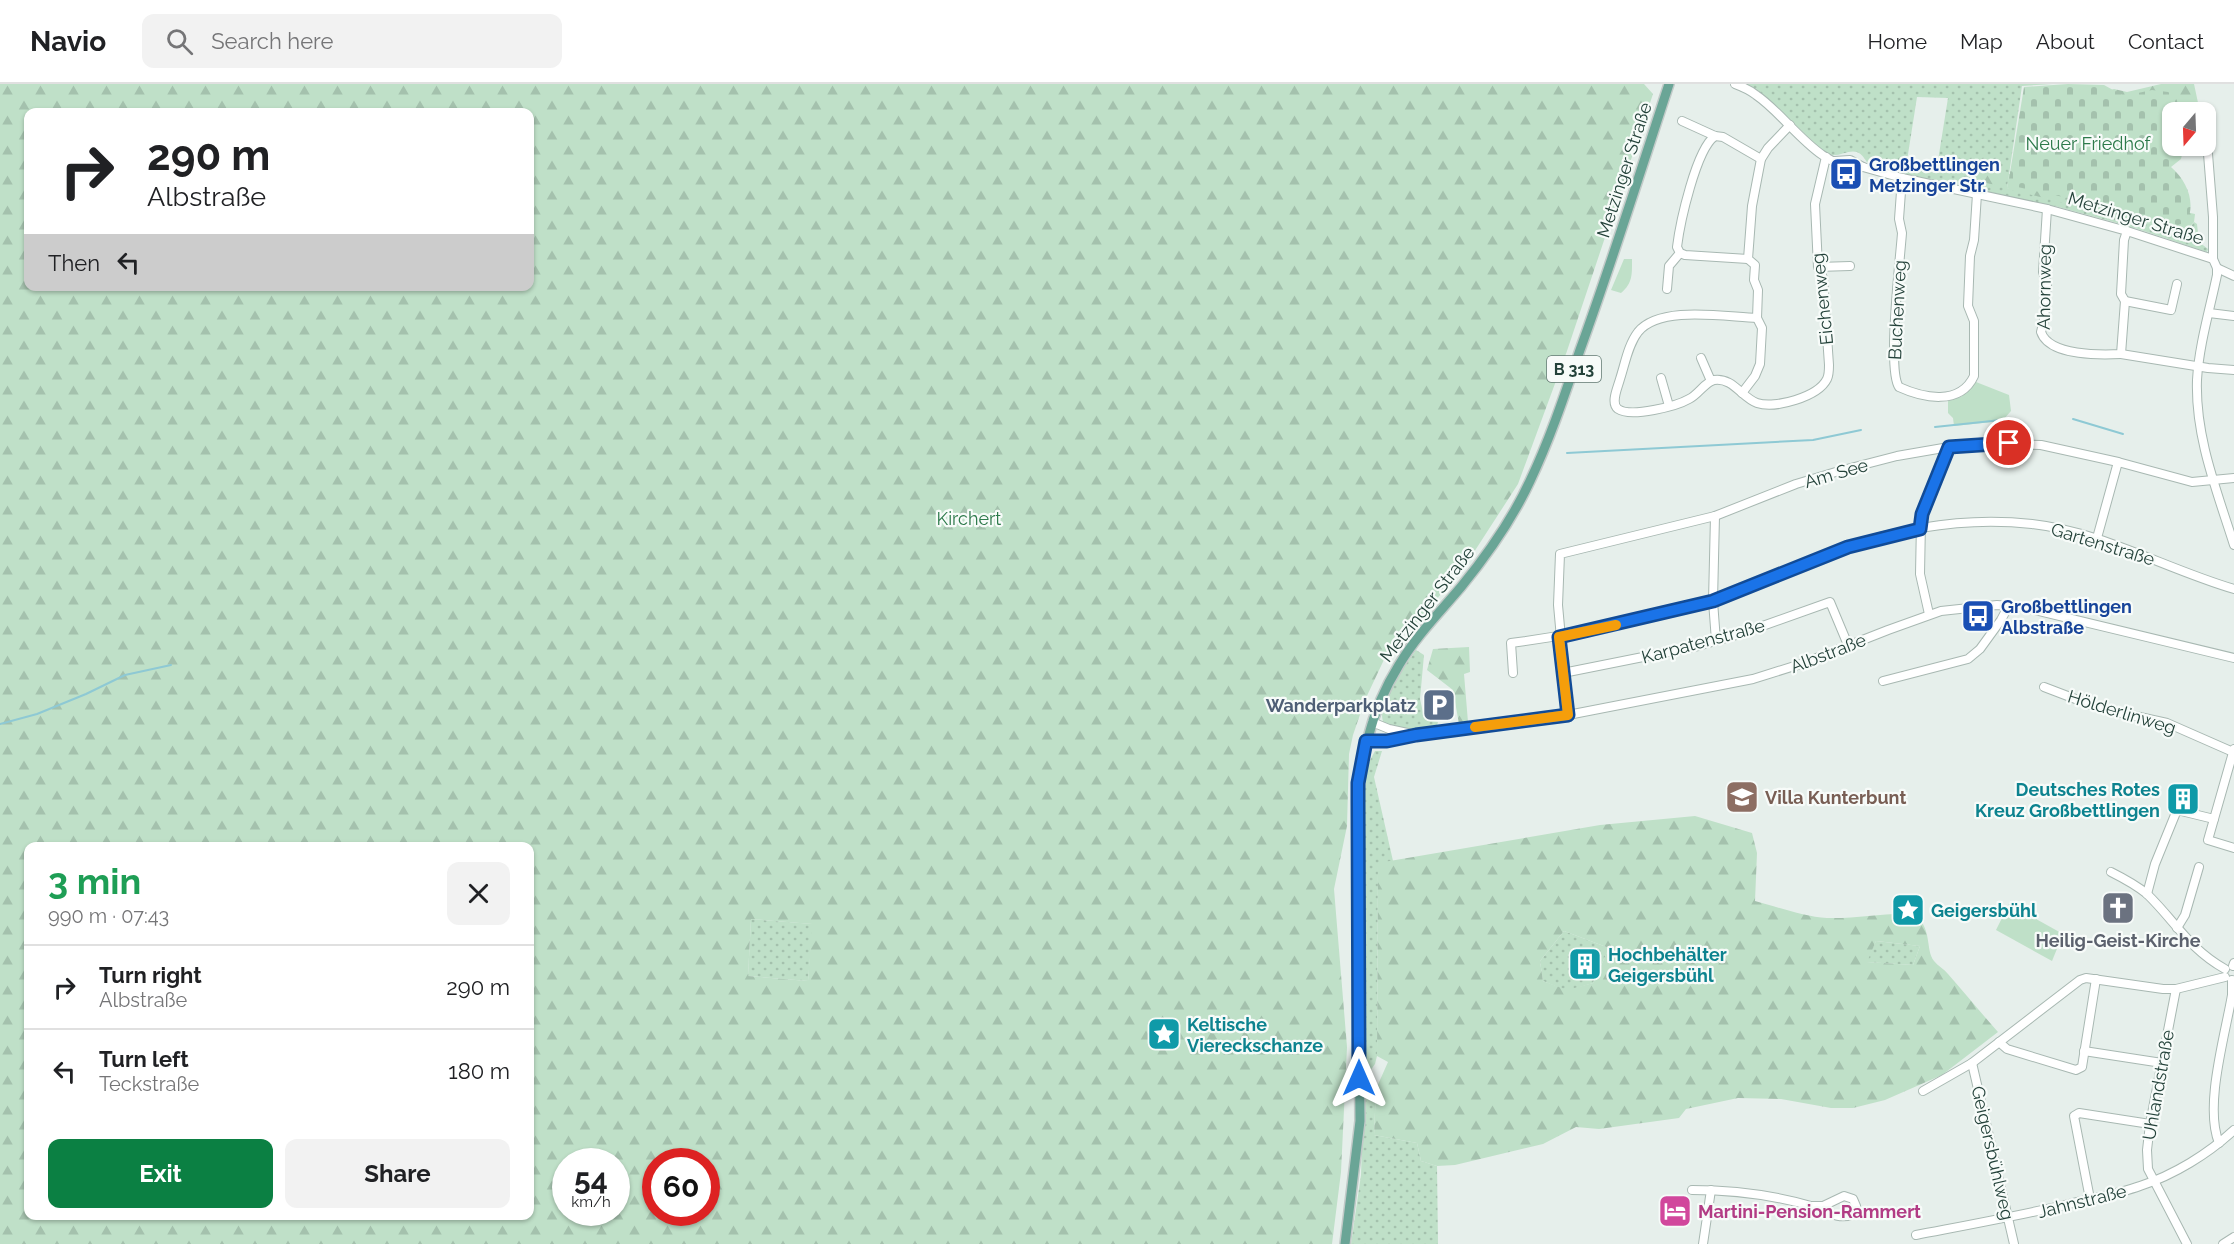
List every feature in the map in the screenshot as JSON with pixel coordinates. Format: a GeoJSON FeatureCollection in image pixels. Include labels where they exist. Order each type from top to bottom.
{"type":"FeatureCollection","features":[{"type":"Feature","properties":{"kind":"main road","name":"Metzinger Straße"},"geometry":{"type":"LineString","coordinates":[[1346,1244],[1360,1121],[1358,792],[1366,741],[1382,696],[1400,662],[1492,546],[1530,482],[1556,419],[1593,315],[1669,84]]}},
{"type":"Feature","properties":{"kind":"street","name":"Metzinger Straße"},"geometry":{"type":"LineString","coordinates":[[1735,84],[1757,95],[1826,157],[1835,160],[1850,160],[1863,167],[1902,177],[2047,209],[2127,231],[2213,259],[2217,268]]}},
{"type":"Feature","properties":{"kind":"street"},"geometry":{"type":"LineString","coordinates":[[1683,121],[1715,136],[1723,137],[1761,159]]}},
{"type":"Feature","properties":{"kind":"street"},"geometry":{"type":"LineString","coordinates":[[1748,259],[1752,206],[1761,159],[1768,148],[1790,125]]}},
{"type":"Feature","properties":{"kind":"street"},"geometry":{"type":"LineString","coordinates":[[1680,253],[1677,247],[1687,194],[1711,139],[1715,136]]}},
{"type":"Feature","properties":{"kind":"street"},"geometry":{"type":"LineString","coordinates":[[2208,156],[2213,218],[2213,259]]}},
{"type":"Feature","properties":{"kind":"street","name":"Eichenweg"},"geometry":{"type":"LineString","coordinates":[[1742,393],[1758,403],[1781,405],[1804,396],[1827,380],[1829,372],[1823,278],[1818,267],[1815,204],[1826,157]]}},
{"type":"Feature","properties":{"kind":"street","name":"Buchenweg"},"geometry":{"type":"LineString","coordinates":[[1902,177],[1899,219],[1902,233],[1895,319],[1894,376],[1899,387],[1921,395],[1945,397],[1953,395],[1964,390],[1974,376],[1974,321],[1968,306],[1970,256],[1974,240],[1977,194]]}},
{"type":"Feature","properties":{"kind":"street","name":"Ahornweg"},"geometry":{"type":"LineString","coordinates":[[2047,209],[2043,272],[2047,284],[2042,337],[2057,346],[2082,354],[2121,354]]}},
{"type":"Feature","properties":{"kind":"street"},"geometry":{"type":"LineString","coordinates":[[2127,231],[2124,240],[2121,294],[2125,301],[2121,354],[2234,370]]}},
{"type":"Feature","properties":{"kind":"street"},"geometry":{"type":"LineString","coordinates":[[1680,253],[1748,259],[1755,265],[1754,280],[1758,290],[1757,318],[1762,328],[1760,364],[1755,376],[1742,393],[1727,382],[1711,381],[1690,399],[1669,406],[1634,412],[1619,410],[1616,407],[1615,397],[1633,342],[1642,328],[1658,318],[1677,315],[1757,318]]}},
{"type":"Feature","properties":{"kind":"street"},"geometry":{"type":"LineString","coordinates":[[1667,289],[1669,266],[1680,253]]}},
{"type":"Feature","properties":{"kind":"street"},"geometry":{"type":"LineString","coordinates":[[1818,267],[1850,266]]}},
{"type":"Feature","properties":{"kind":"street"},"geometry":{"type":"LineString","coordinates":[[2234,276],[2217,268],[2197,381],[2199,426],[2213,481],[2234,545]]}},
{"type":"Feature","properties":{"kind":"street"},"geometry":{"type":"LineString","coordinates":[[2125,301],[2171,310],[2177,284]]}},
{"type":"Feature","properties":{"kind":"street"},"geometry":{"type":"LineString","coordinates":[[2209,313],[2234,316]]}},
{"type":"Feature","properties":{"kind":"street"},"geometry":{"type":"LineString","coordinates":[[1701,358],[1711,381]]}},
{"type":"Feature","properties":{"kind":"street"},"geometry":{"type":"LineString","coordinates":[[1662,378],[1669,406]]}},
{"type":"Feature","properties":{"kind":"street","name":"Am See"},"geometry":{"type":"LineString","coordinates":[[1559,637],[1560,554],[1715,516],[1796,484],[1890,458],[1949,447],[1992,443],[2025,444],[2061,449],[2192,482],[2234,478]]}},
{"type":"Feature","properties":{"kind":"street"},"geometry":{"type":"LineString","coordinates":[[1929,614],[1920,574],[1920,529],[1922,514],[1949,447]]}},
{"type":"Feature","properties":{"kind":"street"},"geometry":{"type":"LineString","coordinates":[[2097,538],[2118,462]]}},
{"type":"Feature","properties":{"kind":"street"},"geometry":{"type":"LineString","coordinates":[[1715,516],[1713,601],[1716,641]]}},
{"type":"Feature","properties":{"kind":"street","name":"Gartenstraße"},"geometry":{"type":"LineString","coordinates":[[1513,673],[1511,643],[1559,637],[1713,601],[1848,547],[1920,529],[1965,522],[1991,521],[2050,526],[2097,538],[2234,589]]}},
{"type":"Feature","properties":{"kind":"street","name":"Karpatenstraße"},"geometry":{"type":"LineString","coordinates":[[1563,673],[1716,641],[1830,602],[1848,645]]}},
{"type":"Feature","properties":{"kind":"street","name":"Albstraße"},"geometry":{"type":"LineString","coordinates":[[1366,741],[1387,741],[1416,735],[1568,715],[1753,679],[1804,663],[1929,614],[1986,606],[2009,605],[2065,616],[2234,658]]}},
{"type":"Feature","properties":{"kind":"street"},"geometry":{"type":"LineString","coordinates":[[1883,681],[1968,659],[1980,649],[2009,605]]}},
{"type":"Feature","properties":{"kind":"street"},"geometry":{"type":"LineString","coordinates":[[1559,637],[1568,715]]}},
{"type":"Feature","properties":{"kind":"street","name":"Hölderlinweg"},"geometry":{"type":"LineString","coordinates":[[2044,687],[2099,708],[2166,723],[2234,750]]}},
{"type":"Feature","properties":{"kind":"street","name":"Albstraße"},"geometry":{"type":"LineString","coordinates":[[1372,722],[1389,729],[1416,735]]}},
{"type":"Feature","properties":{"kind":"street"},"geometry":{"type":"LineString","coordinates":[[2234,750],[2208,840],[2234,848]]}},
{"type":"Feature","properties":{"kind":"street"},"geometry":{"type":"LineString","coordinates":[[2146,894],[2176,810],[2214,819]]}},
{"type":"Feature","properties":{"kind":"street"},"geometry":{"type":"LineString","coordinates":[[2177,928],[2185,915],[2199,867]]}},
{"type":"Feature","properties":{"kind":"street"},"geometry":{"type":"LineString","coordinates":[[2111,872],[2132,883],[2146,894],[2206,958],[2231,972],[2232,995],[2213,1104],[2213,1124],[2219,1143]]}},
{"type":"Feature","properties":{"kind":"street","name":"Geigersbühlweg"},"geometry":{"type":"LineString","coordinates":[[1923,1091],[1972,1063],[2080,980],[2086,978],[2176,989],[2231,972]]}},
{"type":"Feature","properties":{"kind":"street"},"geometry":{"type":"LineString","coordinates":[[1999,1042],[2007,1049],[2076,1070],[2082,1067],[2096,979]]}},
{"type":"Feature","properties":{"kind":"street","name":"Uhlandstraße"},"geometry":{"type":"LineString","coordinates":[[2176,989],[2147,1149],[2148,1169],[2187,1244]]}},
{"type":"Feature","properties":{"kind":"street"},"geometry":{"type":"LineString","coordinates":[[2084,1051],[2162,1063]]}},
{"type":"Feature","properties":{"kind":"street","name":"Geigersbühlweg"},"geometry":{"type":"LineString","coordinates":[[1972,1063],[2014,1244]]}},
{"type":"Feature","properties":{"kind":"street"},"geometry":{"type":"LineString","coordinates":[[2090,1199],[2074,1116],[2079,1113],[2150,1124]]}},
{"type":"Feature","properties":{"kind":"street","name":"Jahnstraße"},"geometry":{"type":"LineString","coordinates":[[1916,1234],[2007,1219],[2139,1187],[2175,1171],[2219,1143],[2234,1130]]}},
{"type":"Feature","properties":{"kind":"street"},"geometry":{"type":"LineString","coordinates":[[1692,1190],[1750,1194],[1820,1207],[1847,1196],[1853,1199],[1856,1206],[1851,1215],[1843,1216],[1812,1206]]}},
{"type":"Feature","properties":{"kind":"street"},"geometry":{"type":"LineString","coordinates":[[1703,1244],[1711,1190]]}},
{"type":"Feature","properties":{"kind":"street"},"geometry":{"type":"LineString","coordinates":[[2223,1244],[2234,1237]]}},
{"type":"Feature","properties":{"kind":"green space","name":"Kirchert"},"geometry":{"type":"Polygon","coordinates":[[[0,84],[1644,84],[1653,94],[1567,351],[1518,484],[1465,566],[1411,629],[1397,632],[1365,700],[1353,735],[1349,754],[1347,826],[1334,889],[1347,1047],[1341,1172],[1332,1244],[0,1244],[0,84]],[[751,919],[748,976],[808,981],[812,924],[751,919]]]}},
{"type":"Feature","properties":{"kind":"green space"},"geometry":{"type":"Polygon","coordinates":[[[1744,84],[2053,84],[2022,86],[2007,188],[2123,217],[2134,222],[2153,224],[2175,237],[2190,228],[2194,222],[2197,224],[2199,242],[2208,249],[2207,252],[2135,228],[2128,228],[2121,224],[2055,206],[2050,207],[1985,191],[1979,192],[1903,175],[1868,164],[1854,151],[1838,155],[1826,154],[1768,99],[1744,84]],[[1917,97],[1906,167],[1936,173],[1948,98],[1917,97]]]}},
{"type":"Feature","properties":{"kind":"green space","name":"Neuer Friedhof"},"geometry":{"type":"Polygon","coordinates":[[[2068,84],[2104,85],[2124,96],[2152,90],[2168,92],[2176,97],[2177,102],[2162,102],[2162,156],[2182,156],[2171,167],[2182,179],[2188,192],[2191,207],[2187,222],[2178,225],[2133,212],[2008,185],[2024,87],[2068,84]]]}},
{"type":"Feature","properties":{"kind":"green space"},"geometry":{"type":"Polygon","coordinates":[[[2161,84],[2194,84],[2198,102],[2162,102],[2162,109],[2128,104],[2108,91],[2114,89],[2127,92],[2161,84]]]}},
{"type":"Feature","properties":{"kind":"green space"},"geometry":{"type":"Polygon","coordinates":[[[1972,164],[2008,172],[2004,187],[1969,179],[1972,164]]]}},
{"type":"Feature","properties":{"kind":"green space"},"geometry":{"type":"Polygon","coordinates":[[[2009,174],[2195,214],[2194,222],[2182,236],[2175,237],[2153,224],[2134,222],[2123,217],[2011,190],[2007,188],[2009,174]]]}},
{"type":"Feature","properties":{"kind":"green space"},"geometry":{"type":"Polygon","coordinates":[[[1624,259],[1632,259],[1632,274],[1628,286],[1621,293],[1611,290],[1624,259]]]}},
{"type":"Feature","properties":{"kind":"green space"},"geometry":{"type":"Polygon","coordinates":[[[1976,382],[2009,395],[2011,411],[2002,421],[1954,426],[1953,418],[1948,413],[1948,399],[1961,397],[1976,382]]]}},
{"type":"Feature","properties":{"kind":"green space"},"geometry":{"type":"Polygon","coordinates":[[[1469,647],[1470,672],[1464,674],[1468,722],[1459,724],[1453,690],[1427,670],[1433,649],[1469,647]]]}},
{"type":"Feature","properties":{"kind":"green space"},"geometry":{"type":"Polygon","coordinates":[[[1416,650],[1424,655],[1420,699],[1424,717],[1438,722],[1436,729],[1414,731],[1386,726],[1383,709],[1386,699],[1416,650]]]}},
{"type":"Feature","properties":{"kind":"green space"},"geometry":{"type":"Polygon","coordinates":[[[1375,751],[1382,751],[1374,777],[1393,861],[1378,864],[1377,1056],[1370,1071],[1364,1071],[1362,822],[1367,766],[1375,751]]]}},
{"type":"Feature","properties":{"kind":"green space"},"geometry":{"type":"Polygon","coordinates":[[[1695,816],[1752,833],[1757,853],[1755,901],[1800,914],[1827,918],[1915,914],[1921,920],[1927,933],[1934,961],[1998,1032],[1942,1075],[1885,1100],[1853,1108],[1831,1108],[1781,1099],[1738,1098],[1686,1109],[1679,1118],[1599,1129],[1576,1127],[1543,1144],[1455,1165],[1437,1166],[1421,1161],[1417,1143],[1374,1135],[1376,1089],[1388,1062],[1377,1056],[1378,863],[1600,825],[1695,816]],[[1564,931],[1540,961],[1543,981],[1567,990],[1593,983],[1609,948],[1564,931]],[[1876,941],[1867,962],[1913,965],[1920,946],[1876,941]]]}},
{"type":"Feature","properties":{"kind":"green space"},"geometry":{"type":"Polygon","coordinates":[[[2009,904],[2063,934],[2052,961],[1996,930],[2009,904]]]}},
{"type":"Feature","properties":{"kind":"green space"},"geometry":{"type":"Polygon","coordinates":[[[751,919],[813,924],[808,981],[748,976],[751,919]]]}},
{"type":"Feature","properties":{"kind":"green space"},"geometry":{"type":"Polygon","coordinates":[[[1564,931],[1609,948],[1593,983],[1567,991],[1543,981],[1540,961],[1564,931]]]}},
{"type":"Feature","properties":{"kind":"green space"},"geometry":{"type":"Polygon","coordinates":[[[1876,941],[1920,946],[1913,965],[1866,962],[1876,941]]]}},
{"type":"Feature","properties":{"kind":"green space"},"geometry":{"type":"Polygon","coordinates":[[[1364,1087],[1376,1089],[1374,1135],[1417,1143],[1421,1161],[1437,1166],[1438,1244],[1351,1244],[1361,1175],[1364,1087]]]}},
{"type":"Feature","properties":{"kind":"waterway"},"geometry":{"type":"LineString","coordinates":[[2073,419],[2123,434]]}},
{"type":"Feature","properties":{"kind":"waterway"},"geometry":{"type":"LineString","coordinates":[[1935,427],[2001,420]]}},
{"type":"Feature","properties":{"kind":"waterway"},"geometry":{"type":"LineString","coordinates":[[1567,453],[1813,440],[1861,430]]}},
{"type":"Feature","properties":{"kind":"waterway"},"geometry":{"type":"LineString","coordinates":[[0,724],[37,714],[125,675],[171,665]]}},
{"type":"Feature","properties":{"kind":"slow traffic"},"geometry":{"type":"LineString","coordinates":[[1475,727],[1568,715],[1559,637],[1616,625]]}},
{"type":"Feature","properties":{"kind":"place","name":"Großbettlingen Metzinger Str."},"geometry":{"type":"Point","coordinates":[1846,174]}},
{"type":"Feature","properties":{"kind":"place","name":"Großbettlingen Albstraße"},"geometry":{"type":"Point","coordinates":[1978,616]}},
{"type":"Feature","properties":{"kind":"place","name":"Wanderparkplatz"},"geometry":{"type":"Point","coordinates":[1439,705]}},
{"type":"Feature","properties":{"kind":"place","name":"Villa Kunterbunt"},"geometry":{"type":"Point","coordinates":[1742,797]}},
{"type":"Feature","properties":{"kind":"place","name":"Deutsches Rotes Kreuz Großbettlingen"},"geometry":{"type":"Point","coordinates":[2183,799]}},
{"type":"Feature","properties":{"kind":"place","name":"Heilig-Geist-Kirche"},"geometry":{"type":"Point","coordinates":[2118,908]}},
{"type":"Feature","properties":{"kind":"place","name":"Geigersbühl"},"geometry":{"type":"Point","coordinates":[1908,910]}},
{"type":"Feature","properties":{"kind":"place","name":"Hochbehälter Geigersbühl"},"geometry":{"type":"Point","coordinates":[1585,964]}},
{"type":"Feature","properties":{"kind":"place","name":"Keltische Viereckschanze"},"geometry":{"type":"Point","coordinates":[1164,1034]}},
{"type":"Feature","properties":{"kind":"place","name":"Martini-Pension-Rammert"},"geometry":{"type":"Point","coordinates":[1675,1211]}},
{"type":"Feature","properties":{"kind":"route"},"geometry":{"type":"LineString","coordinates":[[1359,1078],[1358,783],[1366,741],[1387,741],[1416,735],[1568,715],[1559,637],[1713,601],[1848,547],[1872,539],[1920,529],[1922,514],[1949,447],[2009,443]]}}]}
